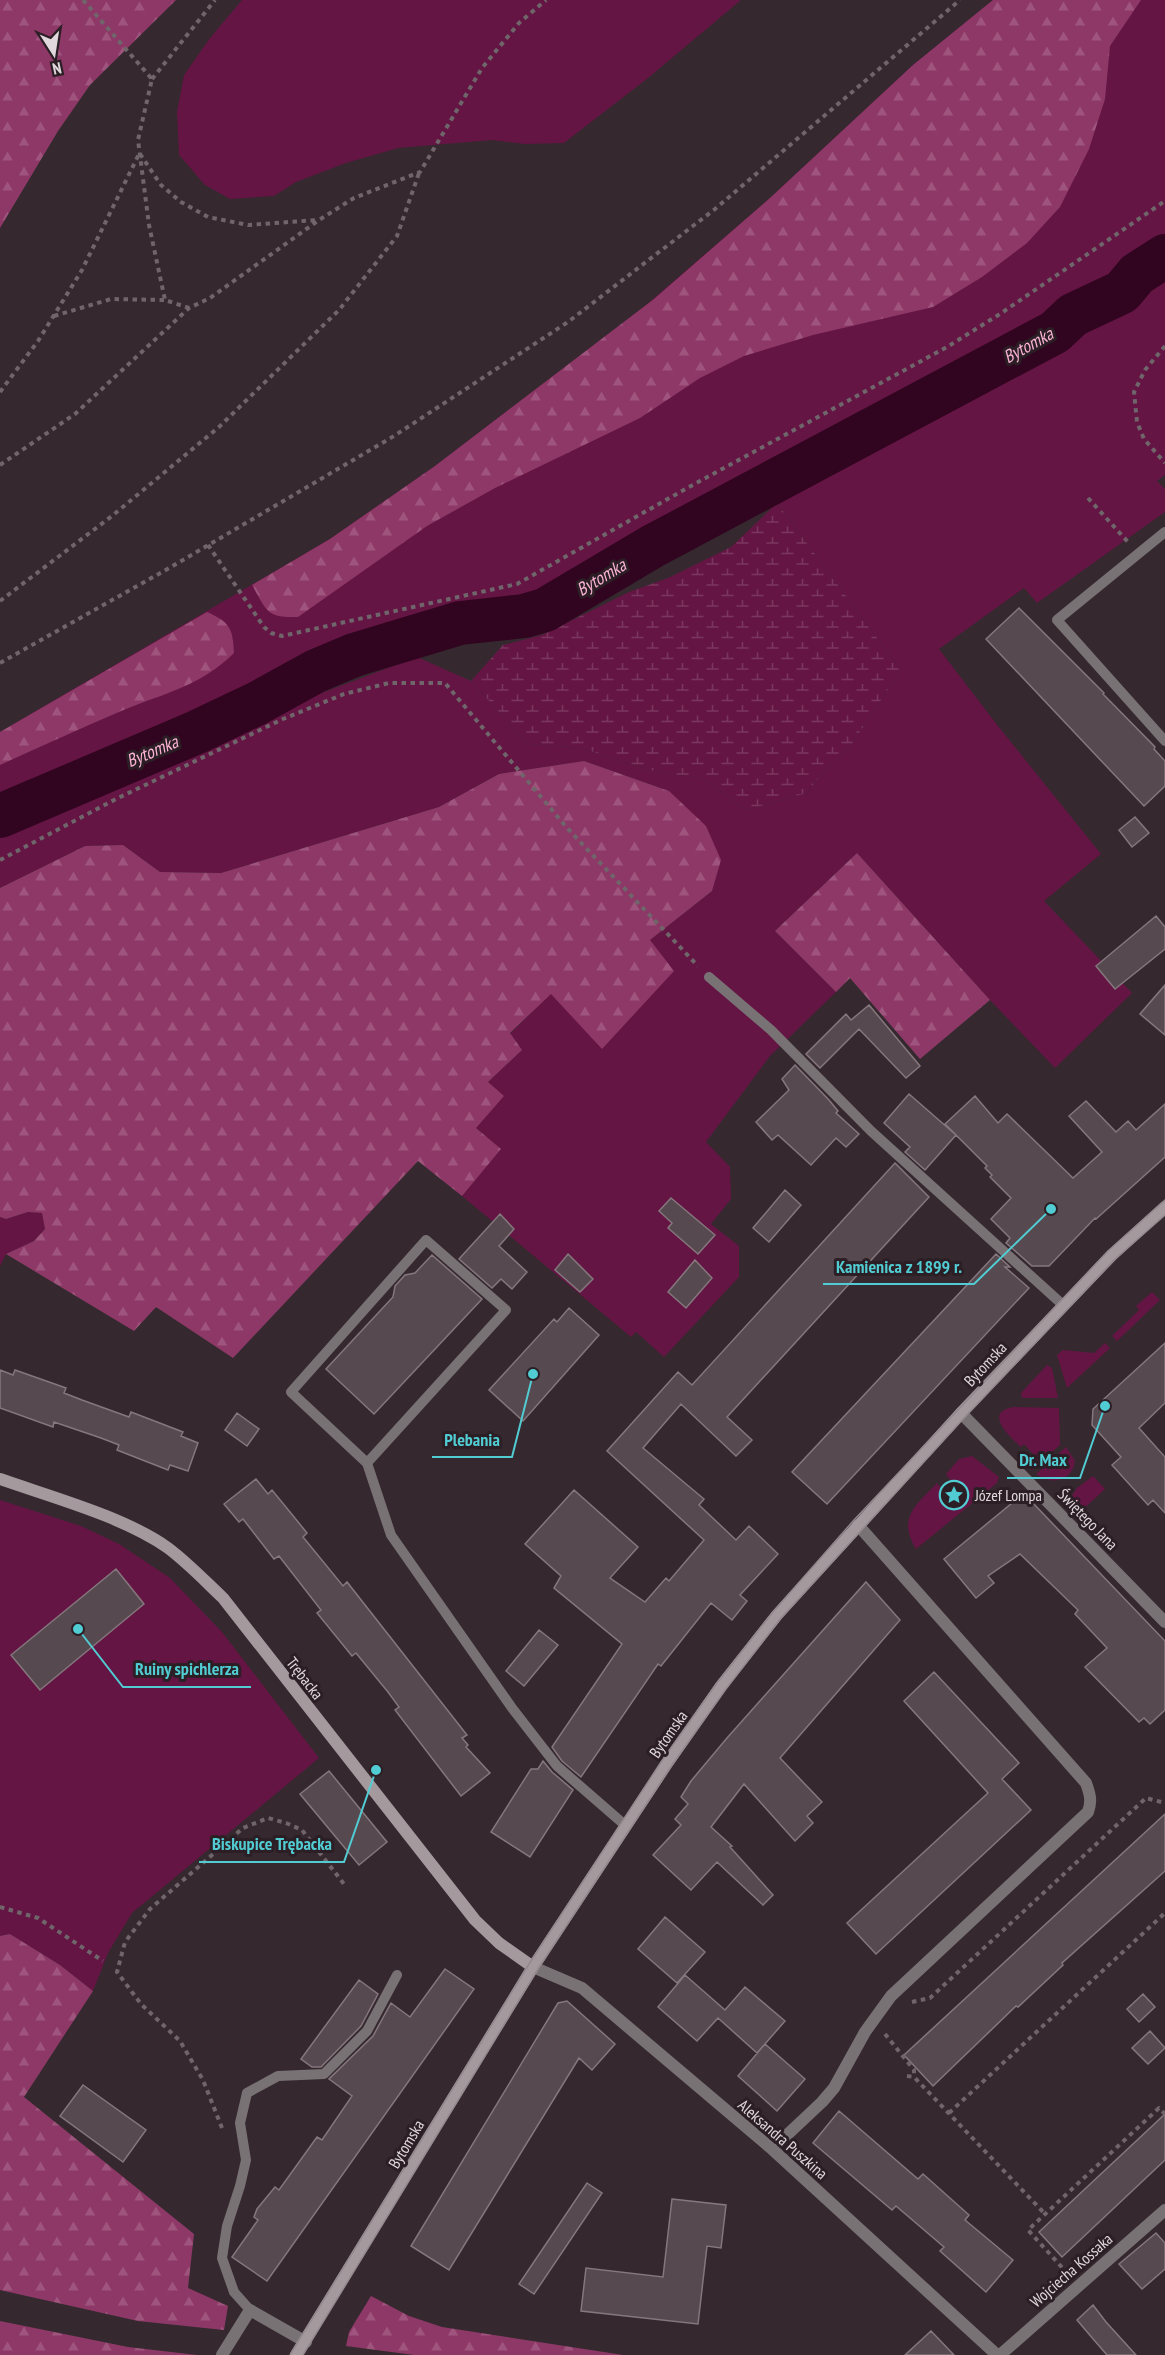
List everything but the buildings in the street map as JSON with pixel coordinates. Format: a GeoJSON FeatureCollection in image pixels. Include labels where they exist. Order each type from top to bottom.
{"type":"FeatureCollection","features":[{"type":"Feature","properties":{"kind":"street","name":"Bytomska"},"geometry":{"type":"LineString","coordinates":[[296,2355],[533,1966],[668,1762],[728,1677],[777,1615],[962,1413],[1112,1255],[1165,1208]]}},
{"type":"Feature","properties":{"kind":"street","name":"Świętego Jana"},"geometry":{"type":"LineString","coordinates":[[962,1413],[1165,1622]]}},
{"type":"Feature","properties":{"kind":"street","name":"Trębacka"},"geometry":{"type":"LineString","coordinates":[[0,1479],[133,1528],[167,1547],[196,1571],[223,1599],[475,1920],[499,1943],[533,1966]]}},
{"type":"Feature","properties":{"kind":"street"},"geometry":{"type":"LineString","coordinates":[[772,2149],[834,2088],[865,2032],[891,1996],[1088,1812],[1091,1804],[1091,1796],[1086,1783],[858,1525]]}},
{"type":"Feature","properties":{"kind":"street","name":"Aleksandra Puszkina"},"geometry":{"type":"LineString","coordinates":[[533,1966],[582,1988],[772,2149],[998,2355]]}},
{"type":"Feature","properties":{"kind":"street","name":"Wojciecha Kossaka"},"geometry":{"type":"LineString","coordinates":[[998,2355],[1165,2210]]}},
{"type":"Feature","properties":{"kind":"street"},"geometry":{"type":"LineString","coordinates":[[222,2355],[250,2310],[306,2342]]}},
{"type":"Feature","properties":{"kind":"lane"},"geometry":{"type":"LineString","coordinates":[[1165,532],[1057,620],[1165,741]]}},
{"type":"Feature","properties":{"kind":"lane"},"geometry":{"type":"LineString","coordinates":[[709,977],[771,1030],[871,1131],[1064,1305]]}},
{"type":"Feature","properties":{"kind":"lane"},"geometry":{"type":"LineString","coordinates":[[367,1463],[506,1310],[426,1240],[291,1392],[367,1463],[391,1534],[512,1708],[557,1766],[626,1826]]}},
{"type":"Feature","properties":{"kind":"lane"},"geometry":{"type":"LineString","coordinates":[[250,2310],[234,2292],[222,2258],[227,2226],[246,2160],[240,2123],[247,2093],[278,2076],[324,2074],[367,2031],[397,1975]]}},
{"type":"Feature","properties":{"kind":"path"},"geometry":{"type":"LineString","coordinates":[[83,0],[152,79]]}},
{"type":"Feature","properties":{"kind":"path"},"geometry":{"type":"LineString","coordinates":[[165,300],[149,225],[138,140],[152,79],[215,0]]}},
{"type":"Feature","properties":{"kind":"path"},"geometry":{"type":"LineString","coordinates":[[0,602],[112,516],[219,428],[339,310],[397,236],[420,172],[482,68],[519,23],[546,0]]}},
{"type":"Feature","properties":{"kind":"path"},"geometry":{"type":"LineString","coordinates":[[0,663],[394,436],[568,322],[716,209],[960,0]]}},
{"type":"Feature","properties":{"kind":"path"},"geometry":{"type":"LineString","coordinates":[[140,153],[161,185],[181,202],[208,217],[248,225],[319,220]]}},
{"type":"Feature","properties":{"kind":"path"},"geometry":{"type":"LineString","coordinates":[[0,392],[38,341],[82,270],[140,153]]}},
{"type":"Feature","properties":{"kind":"path"},"geometry":{"type":"LineString","coordinates":[[0,465],[75,414],[189,308],[210,298],[239,279],[319,220],[354,198],[420,172]]}},
{"type":"Feature","properties":{"kind":"path"},"geometry":{"type":"LineString","coordinates":[[208,545],[264,627],[271,633],[282,636],[518,584],[947,347],[1000,314],[1165,201]]}},
{"type":"Feature","properties":{"kind":"path"},"geometry":{"type":"LineString","coordinates":[[53,316],[111,299],[165,300],[189,308]]}},
{"type":"Feature","properties":{"kind":"path"},"geometry":{"type":"LineString","coordinates":[[1165,346],[1145,370],[1134,392],[1137,422],[1144,439],[1165,463]]}},
{"type":"Feature","properties":{"kind":"path"},"geometry":{"type":"LineString","coordinates":[[1088,498],[1138,554]]}},
{"type":"Feature","properties":{"kind":"path"},"geometry":{"type":"LineString","coordinates":[[0,860],[116,799],[283,719],[344,694],[389,683],[445,682],[568,829],[709,977]]}},
{"type":"Feature","properties":{"kind":"path"},"geometry":{"type":"LineString","coordinates":[[905,2001],[918,2002],[930,1998],[1146,1798],[1165,1803]]}},
{"type":"Feature","properties":{"kind":"path"},"geometry":{"type":"LineString","coordinates":[[224,2134],[203,2080],[180,2041],[141,2004],[117,1972],[125,1942],[150,1909],[243,1827],[268,1818],[302,1830],[344,1884]]}},
{"type":"Feature","properties":{"kind":"path"},"geometry":{"type":"LineString","coordinates":[[0,1907],[38,1918],[103,1961]]}},
{"type":"Feature","properties":{"kind":"path"},"geometry":{"type":"LineString","coordinates":[[949,2113],[1165,1913]]}},
{"type":"Feature","properties":{"kind":"path"},"geometry":{"type":"LineString","coordinates":[[886,2028],[885,2035],[914,2070],[914,2077]]}},
{"type":"Feature","properties":{"kind":"path"},"geometry":{"type":"LineString","coordinates":[[907,2076],[914,2077],[1045,2214]]}},
{"type":"Feature","properties":{"kind":"path"},"geometry":{"type":"LineString","coordinates":[[1069,2274],[1028,2230],[1159,2108],[1165,2114]]}},
{"type":"Feature","properties":{"kind":"green space"},"geometry":{"type":"Polygon","coordinates":[[[0,0],[176,0],[90,85],[58,131],[0,228],[0,0]]]}},
{"type":"Feature","properties":{"kind":"green space"},"geometry":{"type":"Polygon","coordinates":[[[242,0],[741,0],[648,78],[564,143],[525,144],[492,140],[398,148],[346,163],[296,182],[274,196],[230,199],[205,185],[179,155],[177,112],[184,75],[210,38],[242,0]]]}},
{"type":"Feature","properties":{"kind":"green space"},"geometry":{"type":"Polygon","coordinates":[[[993,0],[1165,0],[1165,239],[1049,318],[567,582],[512,597],[429,613],[346,636],[234,698],[0,800],[0,732],[330,539],[435,466],[645,306],[770,198],[913,65],[993,0]]]}},
{"type":"Feature","properties":{"kind":"green space"},"geometry":{"type":"Polygon","coordinates":[[[993,0],[1141,0],[1110,46],[1105,99],[1089,149],[1060,207],[1027,243],[982,277],[933,307],[813,335],[744,356],[700,378],[640,418],[495,488],[427,526],[298,617],[279,616],[265,607],[252,585],[330,539],[435,466],[654,299],[770,198],[913,65],[993,0]]]}},
{"type":"Feature","properties":{"kind":"green space"},"geometry":{"type":"Polygon","coordinates":[[[1165,278],[1165,475],[1157,481],[1165,489],[1165,512],[1037,603],[1024,588],[939,649],[1101,854],[1044,901],[1132,993],[1055,1068],[857,853],[775,931],[836,992],[770,1056],[706,1142],[730,1167],[731,1199],[711,1224],[739,1246],[739,1277],[664,1357],[636,1332],[631,1337],[462,1196],[500,1149],[476,1128],[488,1082],[522,1050],[510,1034],[551,993],[650,940],[712,891],[669,791],[584,761],[499,774],[439,807],[221,873],[160,872],[123,845],[85,846],[0,888],[0,834],[242,723],[417,657],[471,681],[528,744],[581,748],[654,771],[704,779],[746,810],[807,793],[819,777],[849,748],[901,670],[777,503],[901,422],[969,386],[1037,360],[1165,278]]]}},
{"type":"Feature","properties":{"kind":"green space"},"geometry":{"type":"Polygon","coordinates":[[[777,503],[901,670],[849,748],[819,777],[807,793],[746,810],[704,779],[654,771],[581,748],[528,744],[471,681],[503,645],[542,635],[629,592],[668,578],[731,547],[777,503]]]}},
{"type":"Feature","properties":{"kind":"green space"},"geometry":{"type":"Polygon","coordinates":[[[207,612],[221,619],[229,627],[233,638],[234,653],[209,673],[183,687],[110,716],[0,765],[0,732],[207,612]]]}},
{"type":"Feature","properties":{"kind":"green space"},"geometry":{"type":"Polygon","coordinates":[[[584,761],[669,791],[706,826],[721,860],[712,891],[650,940],[674,971],[602,1049],[551,994],[510,1033],[522,1050],[488,1082],[504,1096],[476,1128],[501,1149],[462,1196],[418,1161],[233,1358],[156,1307],[134,1331],[6,1254],[34,1241],[45,1229],[42,1213],[28,1212],[6,1219],[0,1217],[0,888],[85,846],[123,845],[160,872],[221,873],[439,807],[499,774],[584,761]]]}},
{"type":"Feature","properties":{"kind":"green space"},"geometry":{"type":"Polygon","coordinates":[[[857,853],[990,1000],[920,1059],[850,978],[836,992],[775,931],[857,853]]]}},
{"type":"Feature","properties":{"kind":"green space"},"geometry":{"type":"Polygon","coordinates":[[[28,1212],[42,1213],[45,1229],[34,1241],[6,1254],[0,1266],[0,1217],[6,1219],[28,1212]]]}},
{"type":"Feature","properties":{"kind":"green space"},"geometry":{"type":"Polygon","coordinates":[[[1152,1292],[1160,1300],[1117,1341],[1112,1336],[1139,1310],[1136,1306],[1152,1292]]]}},
{"type":"Feature","properties":{"kind":"green space"},"geometry":{"type":"Polygon","coordinates":[[[1105,1343],[1110,1348],[1067,1388],[1057,1355],[1063,1350],[1094,1353],[1105,1343]]]}},
{"type":"Feature","properties":{"kind":"green space"},"geometry":{"type":"Polygon","coordinates":[[[1047,1365],[1052,1368],[1058,1398],[1022,1398],[1021,1393],[1047,1365]]]}},
{"type":"Feature","properties":{"kind":"green space"},"geometry":{"type":"Polygon","coordinates":[[[1014,1407],[1059,1408],[1060,1445],[1032,1470],[1027,1465],[1033,1459],[1033,1454],[1024,1444],[1021,1447],[1011,1437],[999,1419],[1000,1414],[1005,1410],[1014,1407]]]}},
{"type":"Feature","properties":{"kind":"green space"},"geometry":{"type":"Polygon","coordinates":[[[1066,1447],[1075,1461],[1070,1473],[1060,1480],[1048,1480],[1036,1474],[1066,1447]]]}},
{"type":"Feature","properties":{"kind":"green space"},"geometry":{"type":"Polygon","coordinates":[[[972,1456],[999,1477],[997,1483],[916,1549],[908,1529],[909,1520],[916,1505],[937,1483],[943,1491],[940,1495],[952,1509],[969,1496],[957,1481],[953,1483],[946,1474],[959,1459],[972,1456]]]}},
{"type":"Feature","properties":{"kind":"green space"},"geometry":{"type":"Polygon","coordinates":[[[1093,1476],[1105,1489],[1079,1513],[1071,1497],[1077,1488],[1093,1476]]]}},
{"type":"Feature","properties":{"kind":"green space"},"geometry":{"type":"Polygon","coordinates":[[[0,1500],[81,1526],[119,1544],[170,1578],[222,1632],[319,1758],[132,1913],[108,1953],[93,1991],[60,1965],[10,1934],[0,1936],[0,1500]]]}},
{"type":"Feature","properties":{"kind":"green space"},"geometry":{"type":"Polygon","coordinates":[[[10,1934],[60,1965],[93,1991],[24,2097],[194,2234],[188,2288],[228,2306],[224,2330],[138,2321],[0,2290],[0,1936],[10,1934]]]}},
{"type":"Feature","properties":{"kind":"green space"},"geometry":{"type":"Polygon","coordinates":[[[371,2296],[409,2316],[442,2327],[623,2355],[414,2355],[346,2346],[349,2332],[371,2296]]]}},
{"type":"Feature","properties":{"kind":"green space"},"geometry":{"type":"Polygon","coordinates":[[[0,2321],[128,2347],[197,2355],[0,2355],[0,2321]]]}},
{"type":"Feature","properties":{"kind":"waterway","name":"Bytomka"},"geometry":{"type":"LineString","coordinates":[[0,816],[197,732],[256,704],[316,671],[354,655],[460,623],[524,616],[545,610],[653,546],[1055,332],[1073,315],[1122,292],[1137,274],[1165,256]]}},
{"type":"Feature","properties":{"kind":"tram line"},"geometry":{"type":"LineString","coordinates":[[290,2355],[529,1964],[663,1759],[717,1683],[773,1612],[854,1520],[1108,1251],[1165,1200]]}},
{"type":"Feature","properties":{"kind":"tram line"},"geometry":{"type":"LineString","coordinates":[[303,2355],[538,1969],[672,1765],[726,1689],[781,1618],[965,1417],[1115,1259],[1165,1215]]}},
{"type":"Feature","properties":{"kind":"place","name":"Kamienica z 1899 r."},"geometry":{"type":"Point","coordinates":[1051,1209]}},
{"type":"Feature","properties":{"kind":"place","name":"Plebania"},"geometry":{"type":"Point","coordinates":[533,1374]}},
{"type":"Feature","properties":{"kind":"place","name":"Dr. Max"},"geometry":{"type":"Point","coordinates":[1105,1406]}},
{"type":"Feature","properties":{"kind":"place","name":"Józef Lompa"},"geometry":{"type":"Point","coordinates":[954,1495]}},
{"type":"Feature","properties":{"kind":"place","name":"Ruiny spichlerza"},"geometry":{"type":"Point","coordinates":[78,1629]}},
{"type":"Feature","properties":{"kind":"place","name":"Biskupice Trębacka"},"geometry":{"type":"Point","coordinates":[376,1770]}}]}
